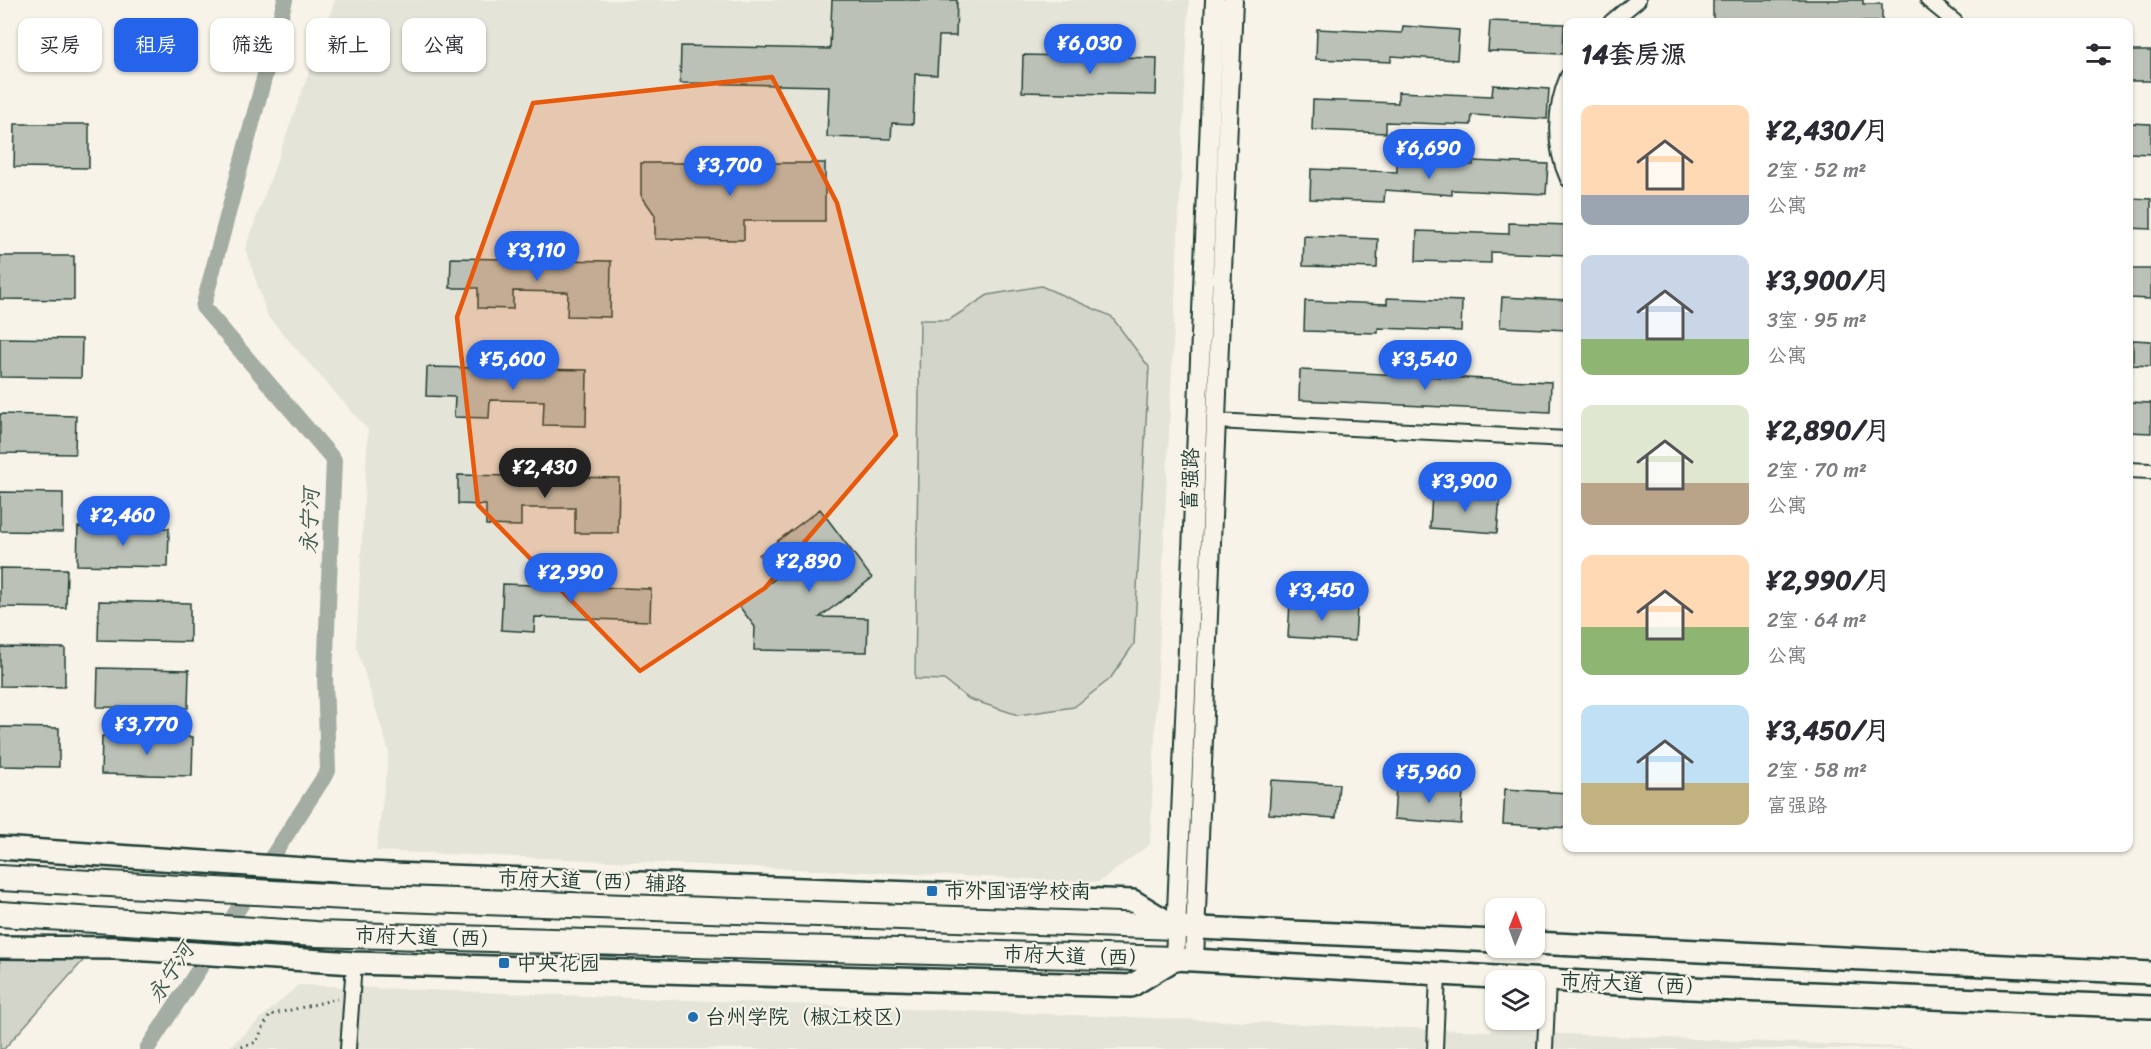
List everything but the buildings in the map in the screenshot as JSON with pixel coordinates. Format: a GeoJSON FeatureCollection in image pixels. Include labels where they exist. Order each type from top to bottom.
{"type":"FeatureCollection","features":[{"type":"Feature","properties":{"kind":"highway","name":"市府大道（西）"},"geometry":{"type":"LineString","coordinates":[[0,878],[162,889],[346,897],[1186,928]]}},
{"type":"Feature","properties":{"kind":"highway","name":"市府大道（西）"},"geometry":{"type":"LineString","coordinates":[[0,914],[316,934],[1184,959]]}},
{"type":"Feature","properties":{"kind":"main road","name":"富强路"},"geometry":{"type":"LineString","coordinates":[[1186,928],[1215,0]]}},
{"type":"Feature","properties":{"kind":"main road","name":"富强路"},"geometry":{"type":"LineString","coordinates":[[1184,959],[1215,421],[1233,0]]}},
{"type":"Feature","properties":{"kind":"main road","name":"市府大道（西）辅路"},"geometry":{"type":"LineString","coordinates":[[0,848],[364,873],[1133,901],[1186,928]]}},
{"type":"Feature","properties":{"kind":"main road","name":"市府大道（西）"},"geometry":{"type":"LineString","coordinates":[[1186,928],[1485,941]]}},
{"type":"Feature","properties":{"kind":"main road","name":"市府大道（西）"},"geometry":{"type":"LineString","coordinates":[[1545,944],[2151,973]]}},
{"type":"Feature","properties":{"kind":"main road"},"geometry":{"type":"LineString","coordinates":[[0,947],[115,948],[354,963],[1131,986],[1184,959]]}},
{"type":"Feature","properties":{"kind":"main road","name":"市府大道（西）"},"geometry":{"type":"LineString","coordinates":[[1184,959],[1548,980],[2151,1007]]}},
{"type":"Feature","properties":{"kind":"street"},"geometry":{"type":"LineString","coordinates":[[1616,18],[1638,0]]}},
{"type":"Feature","properties":{"kind":"street"},"geometry":{"type":"LineString","coordinates":[[1928,0],[1950,18]]}},
{"type":"Feature","properties":{"kind":"street"},"geometry":{"type":"LineString","coordinates":[[1563,90],[1558,105],[1556,134],[1563,160]]}},
{"type":"Feature","properties":{"kind":"street"},"geometry":{"type":"LineString","coordinates":[[1215,421],[1563,439]]}},
{"type":"Feature","properties":{"kind":"street"},"geometry":{"type":"LineString","coordinates":[[2133,470],[2151,471]]}},
{"type":"Feature","properties":{"kind":"street"},"geometry":{"type":"LineString","coordinates":[[348,1049],[354,963]]}},
{"type":"Feature","properties":{"kind":"street"},"geometry":{"type":"LineString","coordinates":[[1436,1049],[1438,974]]}},
{"type":"Feature","properties":{"kind":"street"},"geometry":{"type":"LineString","coordinates":[[1545,1049],[1548,980]]}},
{"type":"Feature","properties":{"kind":"path"},"geometry":{"type":"LineString","coordinates":[[236,1049],[256,1042],[270,1015],[350,996]]}},
{"type":"Feature","properties":{"kind":"highlighted area"},"geometry":{"type":"Polygon","coordinates":[[[772,77],[837,203],[896,435],[765,588],[640,671],[478,505],[457,317],[533,103],[772,77]]]}},
{"type":"Feature","properties":{"kind":"shaded area"},"geometry":{"type":"Polygon","coordinates":[[[335,0],[1189,0],[1150,844],[1099,882],[376,851],[389,752],[356,646],[368,430],[268,317],[245,249],[309,72],[390,72],[390,18],[328,18],[335,0]]]}},
{"type":"Feature","properties":{"kind":"shaded area"},"geometry":{"type":"Polygon","coordinates":[[[1041,286],[1111,316],[1149,367],[1134,644],[1110,679],[1074,707],[1018,715],[969,699],[944,680],[915,679],[920,320],[949,320],[988,295],[1041,286]]]}},
{"type":"Feature","properties":{"kind":"shaded area"},"geometry":{"type":"Polygon","coordinates":[[[89,954],[4,1049],[0,1049],[0,958],[89,954]]]}},
{"type":"Feature","properties":{"kind":"shaded area","name":"台州学院（椒江校区）"},"geometry":{"type":"Polygon","coordinates":[[[298,985],[1949,1049],[227,1049],[298,985]]]}},
{"type":"Feature","properties":{"kind":"waterway","name":"永宁河"},"geometry":{"type":"LineString","coordinates":[[147,1049],[328,771],[325,677],[334,460],[203,307],[285,0]]}},
{"type":"Feature","properties":{"kind":"place","name":"市外国语学校南"},"geometry":{"type":"Point","coordinates":[932,891]}},
{"type":"Feature","properties":{"kind":"place","name":"中央花园"},"geometry":{"type":"Point","coordinates":[504,963]}},
{"type":"Feature","properties":{"kind":"place","name":"台州学院（椒江校区）"},"geometry":{"type":"Point","coordinates":[693,1017]}}]}
